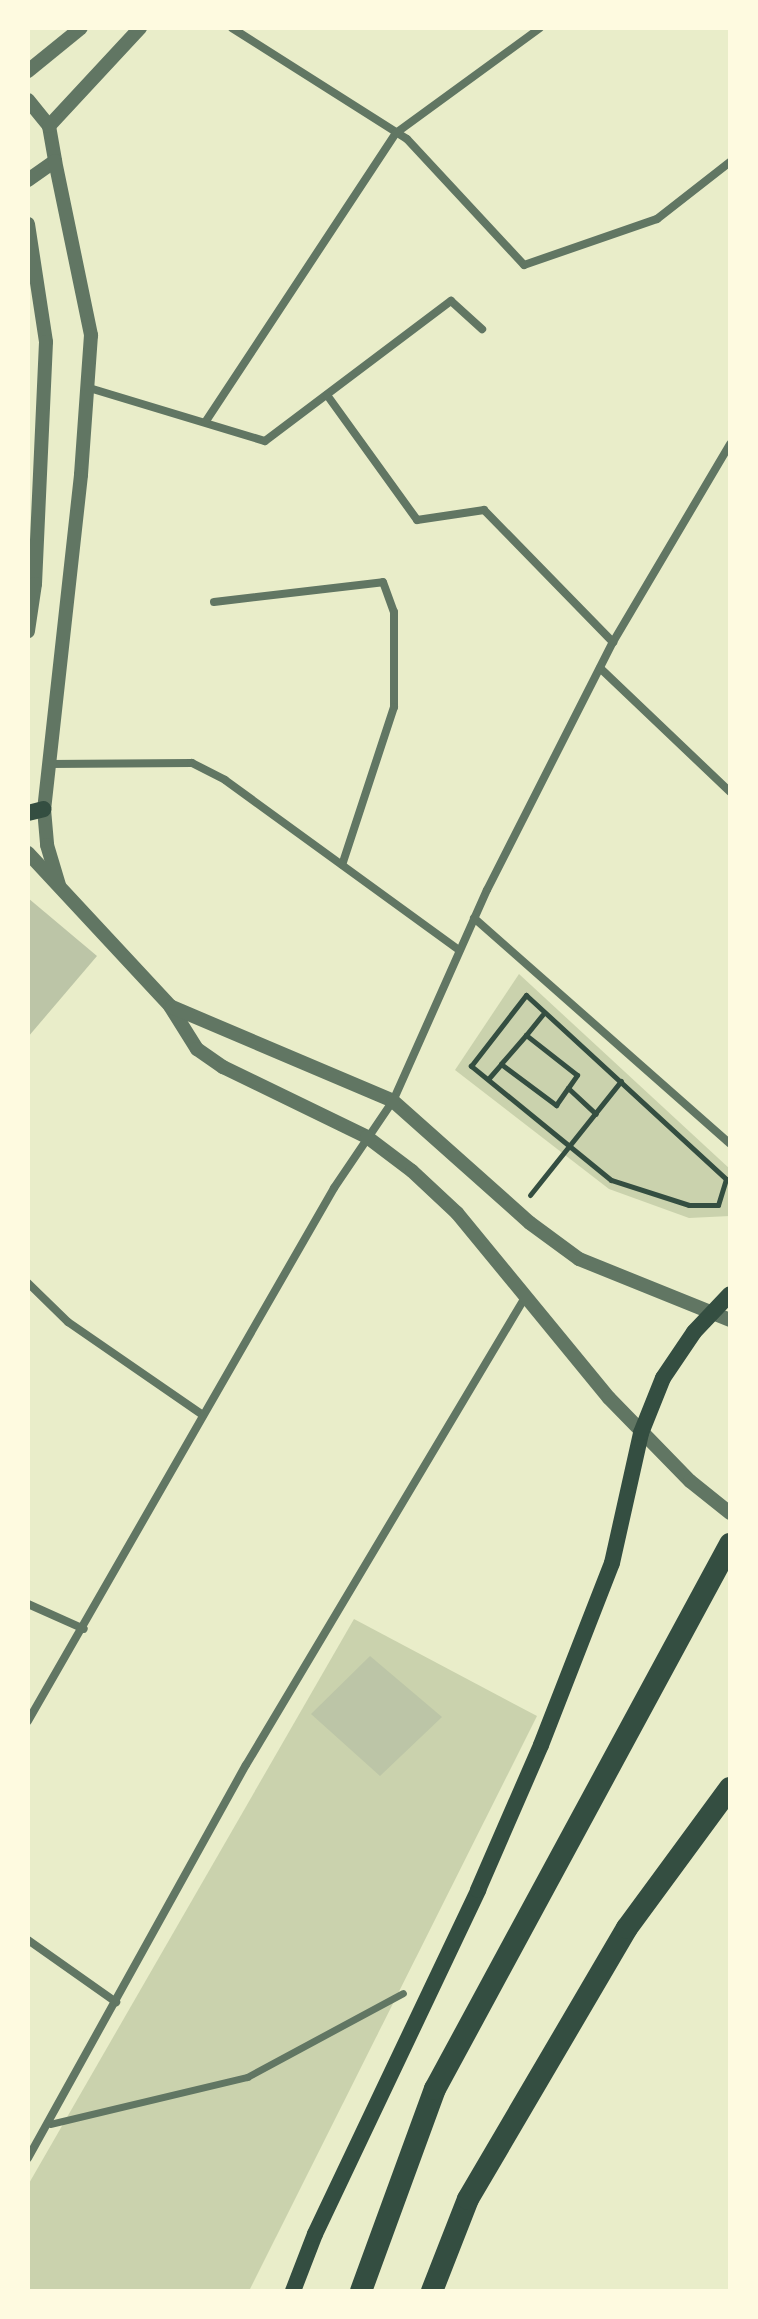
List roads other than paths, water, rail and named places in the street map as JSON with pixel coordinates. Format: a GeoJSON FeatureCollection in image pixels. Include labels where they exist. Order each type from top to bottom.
{"type":"FeatureCollection","features":[{"type":"Feature","properties":{"kind":"highway"},"geometry":{"type":"LineString","coordinates":[[361,2291],[435,2089],[730,1544]]}},
{"type":"Feature","properties":{"kind":"highway"},"geometry":{"type":"LineString","coordinates":[[432,2291],[468,2199],[627,1928],[730,1788]]}},
{"type":"Feature","properties":{"kind":"main road"},"geometry":{"type":"LineString","coordinates":[[293,2291],[315,2234],[478,1890],[541,1745],[612,1563],[641,1433],[663,1378],[730,1294]]}},
{"type":"Feature","properties":{"kind":"street"},"geometry":{"type":"LineString","coordinates":[[28,71],[81,28]]}},
{"type":"Feature","properties":{"kind":"street"},"geometry":{"type":"LineString","coordinates":[[49,126],[140,28]]}},
{"type":"Feature","properties":{"kind":"street"},"geometry":{"type":"LineString","coordinates":[[232,28],[396,133],[524,265],[657,219],[730,162]]}},
{"type":"Feature","properties":{"kind":"street"},"geometry":{"type":"LineString","coordinates":[[206,421],[396,133],[540,28]]}},
{"type":"Feature","properties":{"kind":"street"},"geometry":{"type":"LineString","coordinates":[[28,100],[49,126],[91,335],[81,475],[49,764],[36,811],[61,891]]}},
{"type":"Feature","properties":{"kind":"street"},"geometry":{"type":"LineString","coordinates":[[28,180],[55,161]]}},
{"type":"Feature","properties":{"kind":"street"},"geometry":{"type":"LineString","coordinates":[[28,224],[46,342],[36,417],[28,631]]}},
{"type":"Feature","properties":{"kind":"street"},"geometry":{"type":"LineString","coordinates":[[85,386],[265,441],[451,301],[482,329]]}},
{"type":"Feature","properties":{"kind":"street"},"geometry":{"type":"LineString","coordinates":[[327,395],[417,520],[484,510],[613,642]]}},
{"type":"Feature","properties":{"kind":"street"},"geometry":{"type":"LineString","coordinates":[[28,1721],[84,1629],[203,1415],[367,1137],[393,1101],[474,918],[613,642],[730,444]]}},
{"type":"Feature","properties":{"kind":"street"},"geometry":{"type":"LineString","coordinates":[[214,602],[383,582],[394,612],[394,707],[342,865]]}},
{"type":"Feature","properties":{"kind":"street"},"geometry":{"type":"LineString","coordinates":[[600,668],[730,792]]}},
{"type":"Feature","properties":{"kind":"street"},"geometry":{"type":"LineString","coordinates":[[49,764],[192,763],[225,780],[459,950]]}},
{"type":"Feature","properties":{"kind":"street"},"geometry":{"type":"LineString","coordinates":[[28,853],[170,1006],[197,1049],[223,1067],[367,1137],[457,1213],[524,1299],[641,1433],[730,1513]]}},
{"type":"Feature","properties":{"kind":"street"},"geometry":{"type":"LineString","coordinates":[[474,918],[730,1144]]}},
{"type":"Feature","properties":{"kind":"street"},"geometry":{"type":"LineString","coordinates":[[170,1006],[393,1101],[516,1211],[579,1259],[730,1320]]}},
{"type":"Feature","properties":{"kind":"street"},"geometry":{"type":"LineString","coordinates":[[28,1283],[68,1322],[203,1415]]}},
{"type":"Feature","properties":{"kind":"street"},"geometry":{"type":"LineString","coordinates":[[28,2158],[50,2124],[246,1765],[524,1299]]}},
{"type":"Feature","properties":{"kind":"street"},"geometry":{"type":"LineString","coordinates":[[28,1604],[84,1629]]}},
{"type":"Feature","properties":{"kind":"street"},"geometry":{"type":"LineString","coordinates":[[28,1940],[116,2002]]}},
{"type":"Feature","properties":{"kind":"street"},"geometry":{"type":"LineString","coordinates":[[50,2124],[247,2077],[403,1993]]}}]}
